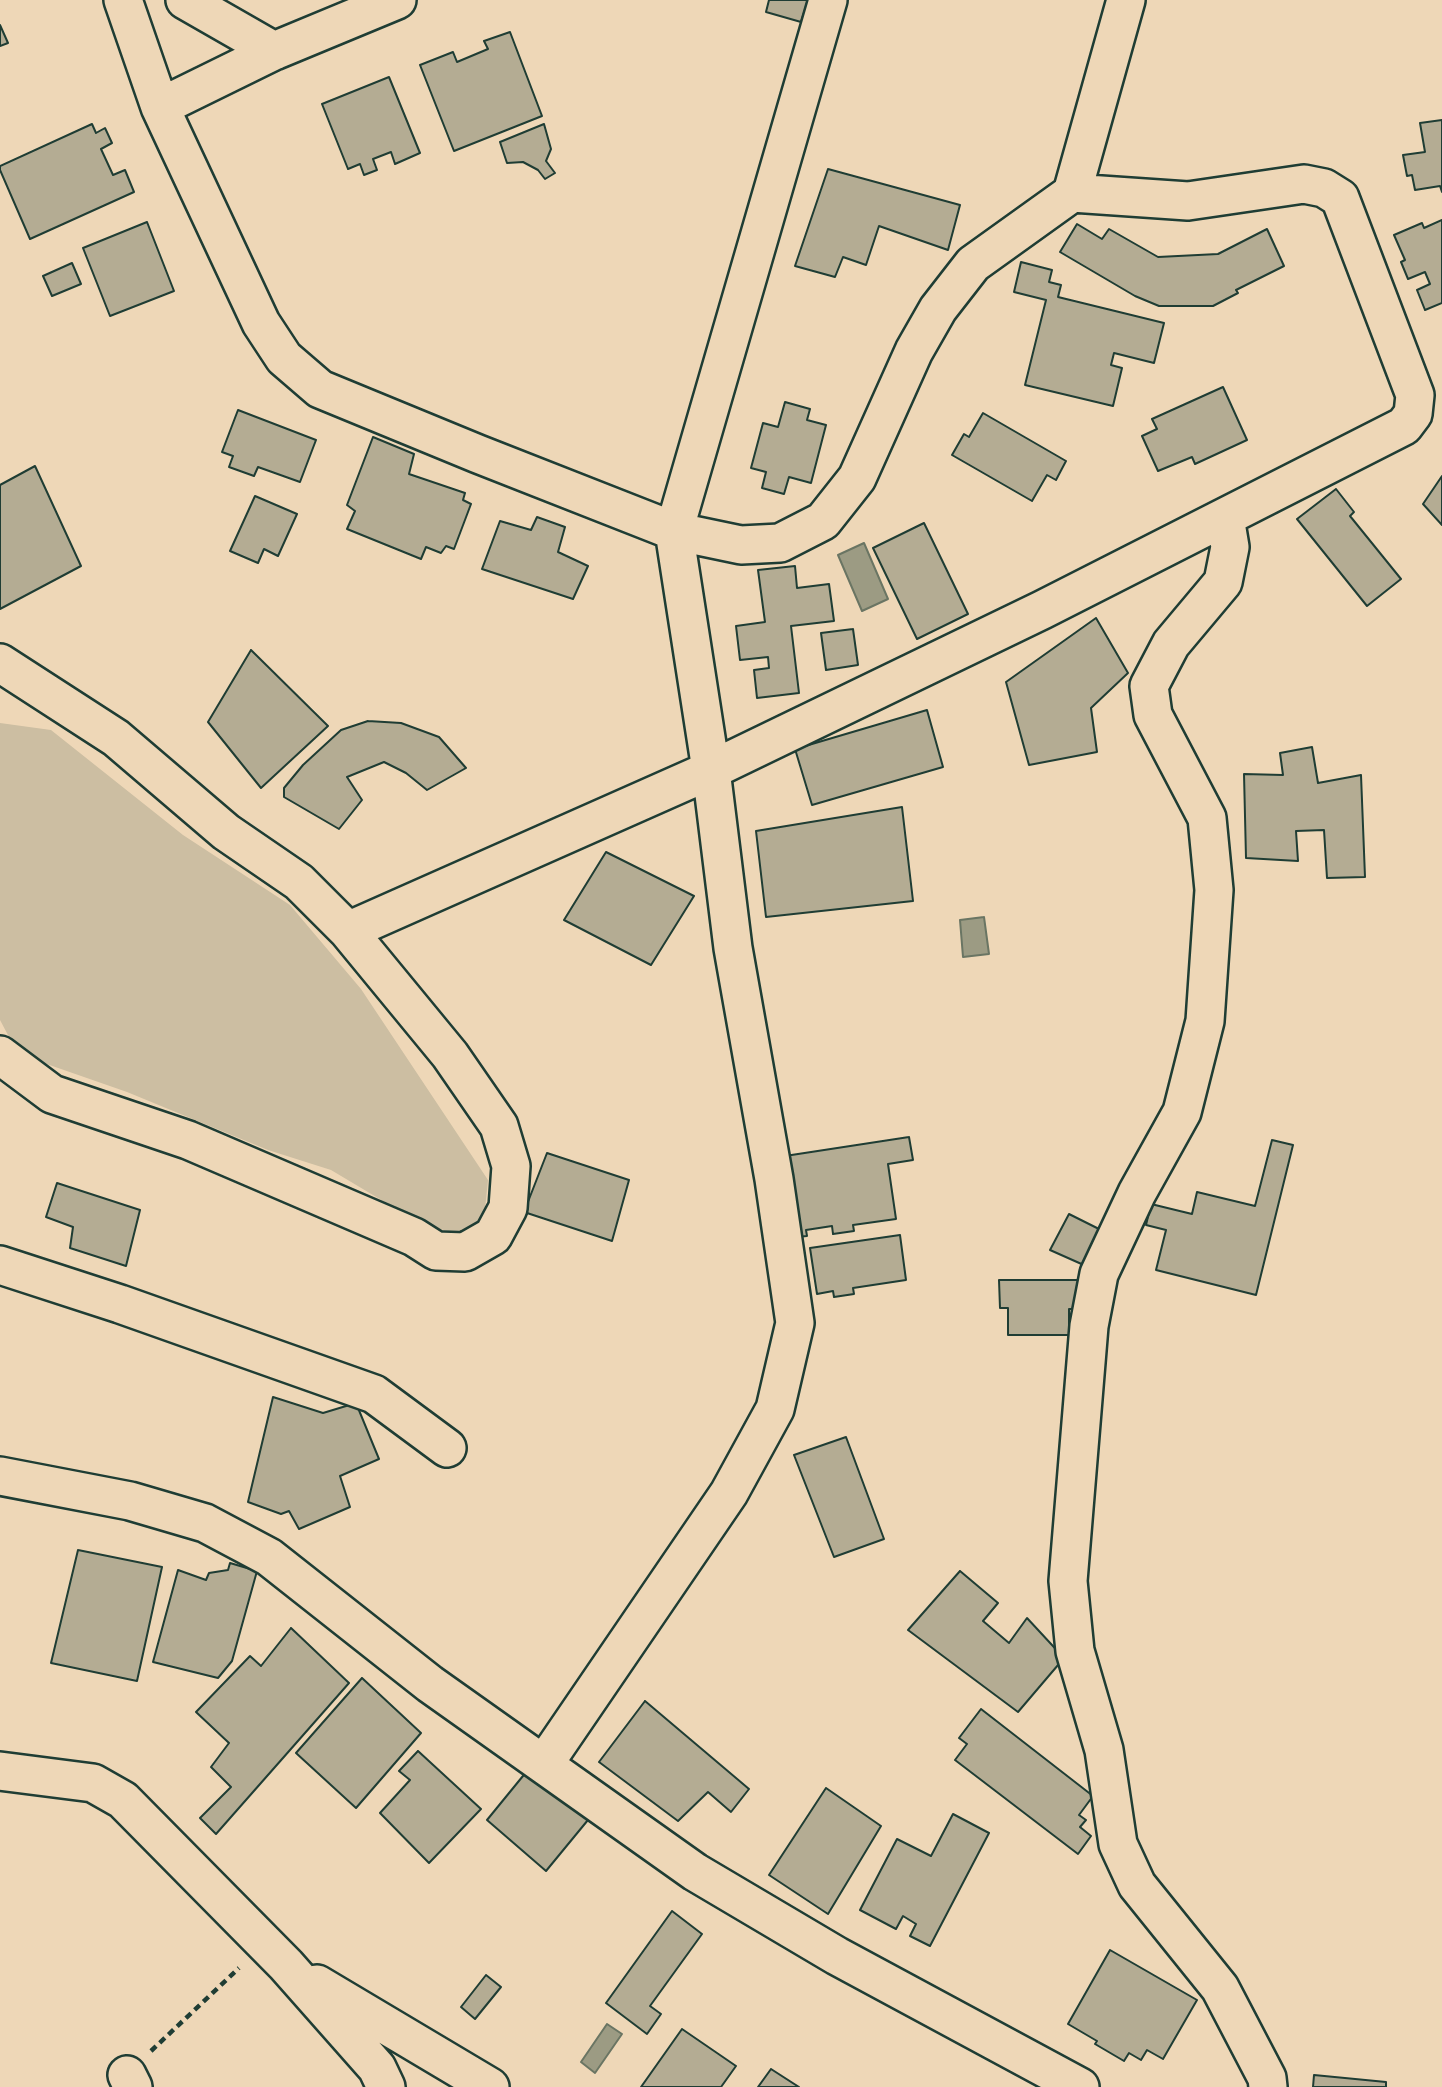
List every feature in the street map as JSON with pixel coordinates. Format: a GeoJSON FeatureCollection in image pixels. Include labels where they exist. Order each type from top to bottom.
{"type":"FeatureCollection","features":[{"type":"Feature","properties":{"kind":"street"},"geometry":{"type":"LineString","coordinates":[[123,0],[160,107],[261,323],[284,358],[320,388],[478,454],[674,531],[741,545],[780,543],[823,521],[857,478],[914,351],[938,309],[973,264],[1072,193],[1126,0]]}},
{"type":"Feature","properties":{"kind":"street"},"geometry":{"type":"LineString","coordinates":[[185,0],[274,51]]}},
{"type":"Feature","properties":{"kind":"street"},"geometry":{"type":"LineString","coordinates":[[160,107],[274,51],[397,0]]}},
{"type":"Feature","properties":{"kind":"street"},"geometry":{"type":"LineString","coordinates":[[544,1764],[729,1493],[775,1409],[795,1323],[774,1178],[733,948],[711,770],[674,531],[828,0]]}},
{"type":"Feature","properties":{"kind":"street"},"geometry":{"type":"LineString","coordinates":[[348,931],[711,770],[1042,610],[1404,426],[1413,414],[1415,395],[1340,198],[1324,188],[1304,184],[1188,201],[1072,193]]}},
{"type":"Feature","properties":{"kind":"street"},"geometry":{"type":"LineString","coordinates":[[1225,517],[1230,547],[1223,582],[1171,644],[1149,685],[1153,715],[1208,818],[1214,890],[1205,1021],[1182,1112],[1137,1193],[1099,1274],[1089,1326],[1068,1581],[1075,1651],[1104,1750],[1118,1844],[1137,1885],[1220,1988],[1267,2078],[1268,2087]]}},
{"type":"Feature","properties":{"kind":"street"},"geometry":{"type":"LineString","coordinates":[[0,663],[116,738],[226,832],[299,883],[348,931],[450,1055],[499,1126],[511,1166],[508,1208],[494,1236],[465,1252],[436,1251],[414,1237],[188,1140],[52,1094],[0,1055]]}},
{"type":"Feature","properties":{"kind":"street"},"geometry":{"type":"LineString","coordinates":[[0,1265],[120,1304],[374,1394],[447,1448]]}},
{"type":"Feature","properties":{"kind":"street"},"geometry":{"type":"LineString","coordinates":[[0,1476],[130,1502],[205,1523],[269,1557],[430,1684],[695,1872],[837,1956],[1080,2087]]}},
{"type":"Feature","properties":{"kind":"street"},"geometry":{"type":"LineString","coordinates":[[0,1771],[93,1783],[124,1800],[275,1954],[377,2067],[386,2087]]}},
{"type":"Feature","properties":{"kind":"street"},"geometry":{"type":"LineString","coordinates":[[275,1954],[490,2087]]}},
{"type":"Feature","properties":{"kind":"path"},"geometry":{"type":"LineString","coordinates":[[130,2081],[275,1954]]}},
{"type":"Feature","properties":{"kind":"shaded area"},"geometry":{"type":"Polygon","coordinates":[[[864,543],[888,599],[862,611],[838,555],[864,543]]]}},
{"type":"Feature","properties":{"kind":"shaded area"},"geometry":{"type":"Polygon","coordinates":[[[0,723],[51,730],[183,835],[290,905],[361,989],[488,1180],[484,1219],[458,1233],[425,1226],[331,1170],[268,1150],[127,1092],[18,1054],[0,1020],[0,723]]]}},
{"type":"Feature","properties":{"kind":"shaded area"},"geometry":{"type":"Polygon","coordinates":[[[984,917],[989,954],[963,957],[960,920],[984,917]]]}},
{"type":"Feature","properties":{"kind":"shaded area"},"geometry":{"type":"Polygon","coordinates":[[[607,2024],[622,2034],[595,2073],[581,2062],[607,2024]]]}},
{"type":"Feature","properties":{"kind":"building"},"geometry":{"type":"Polygon","coordinates":[[[769,0],[808,0],[801,22],[766,12],[769,0]]]}},
{"type":"Feature","properties":{"kind":"building"},"geometry":{"type":"Polygon","coordinates":[[[0,25],[8,43],[0,46],[0,25]]]}},
{"type":"Feature","properties":{"kind":"building"},"geometry":{"type":"Polygon","coordinates":[[[510,32],[542,116],[454,151],[420,65],[453,52],[457,62],[488,49],[484,41],[510,32]]]}},
{"type":"Feature","properties":{"kind":"building"},"geometry":{"type":"Polygon","coordinates":[[[389,77],[420,153],[395,164],[391,152],[373,159],[377,170],[364,175],[360,164],[348,169],[322,104],[389,77]]]}},
{"type":"Feature","properties":{"kind":"building"},"geometry":{"type":"Polygon","coordinates":[[[1442,120],[1442,192],[1440,186],[1415,190],[1412,175],[1407,176],[1403,155],[1425,152],[1420,123],[1442,120]]]}},
{"type":"Feature","properties":{"kind":"building"},"geometry":{"type":"Polygon","coordinates":[[[92,124],[96,133],[105,128],[112,143],[101,149],[113,175],[125,170],[134,192],[30,239],[0,166],[92,124]]]}},
{"type":"Feature","properties":{"kind":"building"},"geometry":{"type":"Polygon","coordinates":[[[544,124],[551,149],[546,161],[555,173],[545,179],[538,170],[523,162],[507,163],[500,142],[544,124]]]}},
{"type":"Feature","properties":{"kind":"building"},"geometry":{"type":"Polygon","coordinates":[[[828,169],[960,205],[948,250],[879,226],[866,265],[843,257],[835,277],[795,266],[828,169]]]}},
{"type":"Feature","properties":{"kind":"building"},"geometry":{"type":"Polygon","coordinates":[[[1442,220],[1442,303],[1425,310],[1417,290],[1430,284],[1425,272],[1408,279],[1401,262],[1405,260],[1394,235],[1422,223],[1424,228],[1442,220]]]}},
{"type":"Feature","properties":{"kind":"building"},"geometry":{"type":"Polygon","coordinates":[[[147,222],[174,291],[110,316],[83,248],[147,222]]]}},
{"type":"Feature","properties":{"kind":"building"},"geometry":{"type":"Polygon","coordinates":[[[1077,224],[1102,239],[1109,229],[1158,257],[1218,254],[1267,229],[1284,266],[1236,290],[1238,293],[1213,306],[1159,306],[1135,296],[1060,252],[1077,224]]]}},
{"type":"Feature","properties":{"kind":"building"},"geometry":{"type":"Polygon","coordinates":[[[1021,262],[1052,270],[1049,282],[1061,285],[1058,297],[1164,323],[1154,363],[1114,353],[1111,365],[1122,368],[1113,406],[1025,385],[1046,300],[1014,292],[1021,262]]]}},
{"type":"Feature","properties":{"kind":"building"},"geometry":{"type":"Polygon","coordinates":[[[72,263],[81,284],[52,296],[43,276],[72,263]]]}},
{"type":"Feature","properties":{"kind":"building"},"geometry":{"type":"Polygon","coordinates":[[[1223,387],[1247,440],[1195,464],[1192,457],[1158,471],[1142,436],[1157,429],[1152,419],[1223,387]]]}},
{"type":"Feature","properties":{"kind":"building"},"geometry":{"type":"Polygon","coordinates":[[[785,402],[810,409],[807,420],[826,425],[811,483],[789,477],[784,494],[762,488],[766,472],[751,468],[763,423],[778,427],[785,402]]]}},
{"type":"Feature","properties":{"kind":"building"},"geometry":{"type":"Polygon","coordinates":[[[238,410],[316,440],[300,482],[258,467],[254,476],[229,467],[233,456],[222,452],[238,410]]]}},
{"type":"Feature","properties":{"kind":"building"},"geometry":{"type":"Polygon","coordinates":[[[983,413],[1066,461],[1056,480],[1047,475],[1032,501],[952,455],[964,434],[969,437],[983,413]]]}},
{"type":"Feature","properties":{"kind":"building"},"geometry":{"type":"Polygon","coordinates":[[[373,437],[414,454],[409,474],[465,493],[463,500],[471,504],[454,549],[446,546],[441,553],[426,547],[421,559],[347,529],[355,511],[347,505],[373,437]]]}},
{"type":"Feature","properties":{"kind":"building"},"geometry":{"type":"Polygon","coordinates":[[[35,466],[81,566],[0,609],[0,485],[35,466]]]}},
{"type":"Feature","properties":{"kind":"building"},"geometry":{"type":"Polygon","coordinates":[[[1442,476],[1442,525],[1423,504],[1442,476]]]}},
{"type":"Feature","properties":{"kind":"building"},"geometry":{"type":"Polygon","coordinates":[[[1336,489],[1354,512],[1350,516],[1401,579],[1367,606],[1297,519],[1336,489]]]}},
{"type":"Feature","properties":{"kind":"building"},"geometry":{"type":"Polygon","coordinates":[[[255,496],[297,514],[278,556],[264,549],[258,563],[230,551],[255,496]]]}},
{"type":"Feature","properties":{"kind":"building"},"geometry":{"type":"Polygon","coordinates":[[[537,517],[565,527],[558,552],[588,566],[573,599],[482,569],[500,521],[531,530],[537,517]]]}},
{"type":"Feature","properties":{"kind":"building"},"geometry":{"type":"Polygon","coordinates":[[[924,523],[968,614],[917,639],[873,548],[924,523]]]}},
{"type":"Feature","properties":{"kind":"building"},"geometry":{"type":"Polygon","coordinates":[[[795,566],[797,588],[829,584],[834,621],[791,626],[799,693],[757,698],[754,670],[769,668],[768,657],[740,660],[736,626],[765,622],[758,570],[795,566]]]}},
{"type":"Feature","properties":{"kind":"building"},"geometry":{"type":"Polygon","coordinates":[[[1096,618],[1128,673],[1091,708],[1097,752],[1029,765],[1006,682],[1096,618]]]}},
{"type":"Feature","properties":{"kind":"building"},"geometry":{"type":"Polygon","coordinates":[[[853,629],[858,665],[826,670],[821,633],[853,629]]]}},
{"type":"Feature","properties":{"kind":"building"},"geometry":{"type":"Polygon","coordinates":[[[251,650],[328,726],[261,788],[208,722],[251,650]]]}},
{"type":"Feature","properties":{"kind":"building"},"geometry":{"type":"Polygon","coordinates":[[[927,710],[943,767],[812,805],[795,749],[927,710]]]}},
{"type":"Feature","properties":{"kind":"building"},"geometry":{"type":"Polygon","coordinates":[[[368,721],[401,723],[439,737],[466,768],[427,790],[406,773],[384,762],[347,777],[362,800],[339,829],[284,797],[284,788],[303,765],[341,730],[368,721]]]}},
{"type":"Feature","properties":{"kind":"building"},"geometry":{"type":"Polygon","coordinates":[[[1312,747],[1318,783],[1361,775],[1365,877],[1327,878],[1324,830],[1296,831],[1298,861],[1246,858],[1244,774],[1283,775],[1280,753],[1312,747]]]}},
{"type":"Feature","properties":{"kind":"building"},"geometry":{"type":"Polygon","coordinates":[[[902,807],[913,901],[766,917],[756,831],[902,807]]]}},
{"type":"Feature","properties":{"kind":"building"},"geometry":{"type":"Polygon","coordinates":[[[606,852],[694,896],[651,965],[564,920],[606,852]]]}},
{"type":"Feature","properties":{"kind":"building"},"geometry":{"type":"Polygon","coordinates":[[[909,1137],[913,1160],[888,1164],[896,1219],[853,1225],[854,1231],[833,1234],[832,1226],[806,1230],[807,1236],[797,1237],[785,1156],[909,1137]]]}},
{"type":"Feature","properties":{"kind":"building"},"geometry":{"type":"Polygon","coordinates":[[[1272,1140],[1293,1145],[1256,1295],[1156,1270],[1166,1230],[1146,1225],[1151,1204],[1192,1214],[1197,1192],[1255,1206],[1272,1140]]]}},
{"type":"Feature","properties":{"kind":"building"},"geometry":{"type":"Polygon","coordinates":[[[547,1153],[629,1180],[612,1241],[524,1212],[547,1153]]]}},
{"type":"Feature","properties":{"kind":"building"},"geometry":{"type":"Polygon","coordinates":[[[57,1183],[140,1210],[126,1266],[70,1248],[73,1227],[46,1217],[57,1183]]]}},
{"type":"Feature","properties":{"kind":"building"},"geometry":{"type":"Polygon","coordinates":[[[1069,1214],[1103,1231],[1086,1266],[1050,1250],[1069,1214]]]}},
{"type":"Feature","properties":{"kind":"building"},"geometry":{"type":"Polygon","coordinates":[[[900,1235],[906,1280],[853,1288],[854,1294],[834,1297],[833,1291],[817,1294],[810,1248],[900,1235]]]}},
{"type":"Feature","properties":{"kind":"building"},"geometry":{"type":"Polygon","coordinates":[[[999,1280],[1079,1280],[1079,1309],[1069,1309],[1069,1335],[1008,1335],[1008,1308],[1000,1308],[999,1280]]]}},
{"type":"Feature","properties":{"kind":"building"},"geometry":{"type":"Polygon","coordinates":[[[273,1397],[323,1413],[356,1403],[379,1459],[340,1476],[350,1507],[299,1529],[289,1511],[281,1514],[248,1502],[273,1397]]]}},
{"type":"Feature","properties":{"kind":"building"},"geometry":{"type":"Polygon","coordinates":[[[846,1437],[884,1539],[834,1557],[794,1455],[846,1437]]]}},
{"type":"Feature","properties":{"kind":"building"},"geometry":{"type":"Polygon","coordinates":[[[78,1550],[162,1567],[137,1681],[51,1663],[78,1550]]]}},
{"type":"Feature","properties":{"kind":"building"},"geometry":{"type":"Polygon","coordinates":[[[230,1563],[257,1571],[232,1661],[218,1678],[153,1662],[178,1570],[206,1580],[209,1573],[228,1570],[230,1563]]]}},
{"type":"Feature","properties":{"kind":"building"},"geometry":{"type":"Polygon","coordinates":[[[960,1571],[998,1603],[983,1621],[1009,1643],[1027,1618],[1064,1658],[1018,1712],[908,1630],[960,1571]]]}},
{"type":"Feature","properties":{"kind":"building"},"geometry":{"type":"Polygon","coordinates":[[[291,1628],[349,1683],[216,1834],[200,1818],[231,1787],[211,1767],[229,1743],[196,1712],[250,1656],[261,1666],[291,1628]]]}},
{"type":"Feature","properties":{"kind":"building"},"geometry":{"type":"Polygon","coordinates":[[[362,1678],[421,1733],[356,1808],[296,1753],[362,1678]]]}},
{"type":"Feature","properties":{"kind":"building"},"geometry":{"type":"Polygon","coordinates":[[[645,1701],[749,1789],[731,1812],[708,1792],[678,1821],[599,1762],[645,1701]]]}},
{"type":"Feature","properties":{"kind":"building"},"geometry":{"type":"Polygon","coordinates":[[[981,1709],[1093,1796],[1079,1815],[1086,1820],[1080,1827],[1091,1836],[1078,1854],[955,1760],[967,1744],[959,1738],[981,1709]]]}},
{"type":"Feature","properties":{"kind":"building"},"geometry":{"type":"Polygon","coordinates":[[[418,1751],[481,1809],[429,1863],[380,1813],[410,1780],[399,1771],[418,1751]]]}},
{"type":"Feature","properties":{"kind":"building"},"geometry":{"type":"Polygon","coordinates":[[[536,1760],[597,1809],[546,1871],[487,1820],[536,1760]]]}},
{"type":"Feature","properties":{"kind":"building"},"geometry":{"type":"Polygon","coordinates":[[[826,1788],[881,1826],[828,1914],[769,1875],[826,1788]]]}},
{"type":"Feature","properties":{"kind":"building"},"geometry":{"type":"Polygon","coordinates":[[[953,1814],[989,1833],[930,1946],[910,1936],[916,1924],[903,1916],[896,1929],[860,1910],[897,1839],[931,1856],[953,1814]]]}},
{"type":"Feature","properties":{"kind":"building"},"geometry":{"type":"Polygon","coordinates":[[[672,1911],[702,1934],[650,2006],[661,2014],[647,2034],[606,2003],[672,1911]]]}},
{"type":"Feature","properties":{"kind":"building"},"geometry":{"type":"Polygon","coordinates":[[[1110,1950],[1197,2000],[1163,2059],[1147,2050],[1141,2060],[1129,2053],[1124,2061],[1068,2024],[1110,1950]]]}},
{"type":"Feature","properties":{"kind":"building"},"geometry":{"type":"Polygon","coordinates":[[[486,1975],[501,1987],[475,2019],[461,2007],[486,1975]]]}},
{"type":"Feature","properties":{"kind":"building"},"geometry":{"type":"Polygon","coordinates":[[[682,2029],[736,2066],[721,2087],[641,2087],[682,2029]]]}},
{"type":"Feature","properties":{"kind":"building"},"geometry":{"type":"Polygon","coordinates":[[[771,2069],[799,2087],[758,2087],[771,2069]]]}},
{"type":"Feature","properties":{"kind":"building"},"geometry":{"type":"Polygon","coordinates":[[[1314,2075],[1386,2082],[1386,2087],[1313,2087],[1314,2075]]]}}]}
